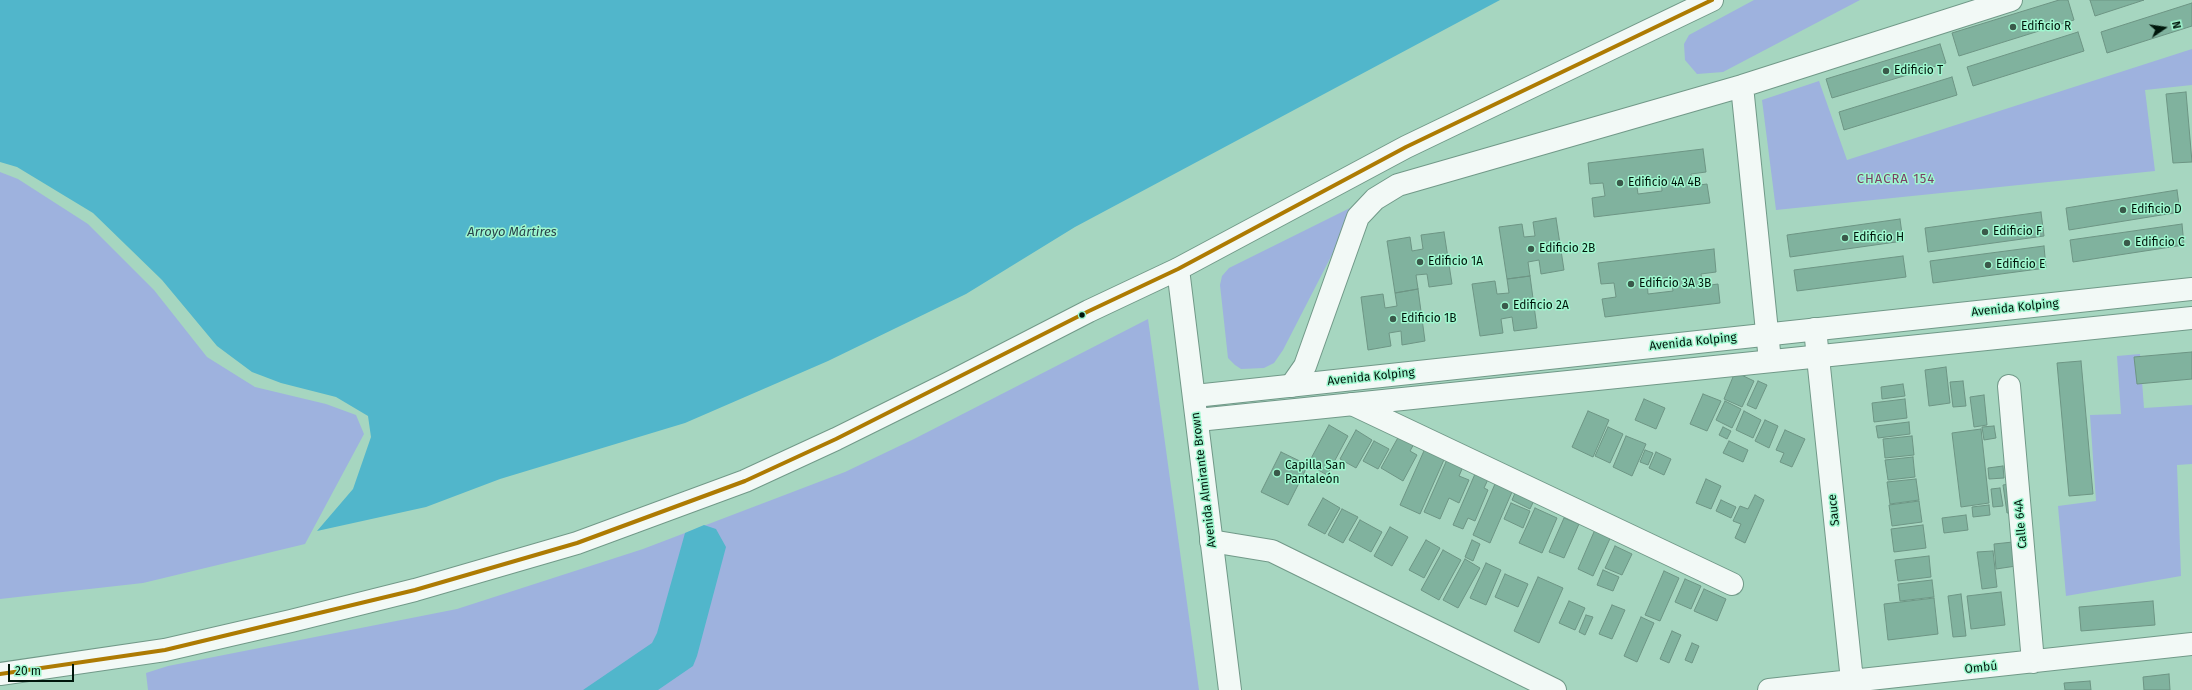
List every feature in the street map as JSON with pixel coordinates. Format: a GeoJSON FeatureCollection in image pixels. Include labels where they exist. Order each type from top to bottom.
{"type":"FeatureCollection","features":[{"type":"Feature","properties":{"kind":"street"},"geometry":{"type":"LineString","coordinates":[[0,674],[159,651],[284,623],[415,590],[577,543],[745,481],[949,384],[1089,311],[1178,269],[1406,147],[1712,0]]}},
{"type":"Feature","properties":{"kind":"street"},"geometry":{"type":"LineString","coordinates":[[1291,386],[1305,366],[1358,217],[1375,199],[1398,185],[1742,86],[2011,0]]}},
{"type":"Feature","properties":{"kind":"street"},"geometry":{"type":"LineString","coordinates":[[1742,86],[1770,361]]}},
{"type":"Feature","properties":{"kind":"street","name":"Avenida Almirante Brown"},"geometry":{"type":"LineString","coordinates":[[1178,269],[1198,420],[1211,541],[1230,690]]}},
{"type":"Feature","properties":{"kind":"street","name":"Avenida Kolping"},"geometry":{"type":"LineString","coordinates":[[1195,396],[2192,289]]}},
{"type":"Feature","properties":{"kind":"street","name":"Avenida Kolping"},"geometry":{"type":"LineString","coordinates":[[1198,420],[2192,318]]}},
{"type":"Feature","properties":{"kind":"street","name":"Sauce"},"geometry":{"type":"LineString","coordinates":[[1815,329],[1852,686]]}},
{"type":"Feature","properties":{"kind":"street","name":"Calle 64A"},"geometry":{"type":"LineString","coordinates":[[2009,386],[2033,662]]}},
{"type":"Feature","properties":{"kind":"street"},"geometry":{"type":"LineString","coordinates":[[1352,404],[1732,584]]}},
{"type":"Feature","properties":{"kind":"street"},"geometry":{"type":"LineString","coordinates":[[1211,541],[1272,551],[1555,690]]}},
{"type":"Feature","properties":{"kind":"street","name":"Ombú"},"geometry":{"type":"LineString","coordinates":[[1769,690],[1852,686],[2033,662],[2192,644]]}},
{"type":"Feature","properties":{"kind":"shaded area"},"geometry":{"type":"Polygon","coordinates":[[[1754,0],[1860,0],[1723,72],[1697,74],[1685,60],[1684,44],[1689,35],[1754,0]]]}},
{"type":"Feature","properties":{"kind":"shaded area"},"geometry":{"type":"Polygon","coordinates":[[[2192,49],[2192,85],[2145,90],[2155,171],[1776,210],[1762,100],[1819,81],[1847,160],[2192,49]]]}},
{"type":"Feature","properties":{"kind":"shaded area"},"geometry":{"type":"Polygon","coordinates":[[[0,172],[18,179],[88,224],[154,290],[207,357],[255,387],[326,404],[356,415],[364,434],[305,544],[143,583],[0,599],[0,172]]]}},
{"type":"Feature","properties":{"kind":"shaded area"},"geometry":{"type":"Polygon","coordinates":[[[1358,204],[1283,350],[1274,363],[1264,368],[1241,369],[1235,365],[1228,358],[1220,285],[1222,276],[1229,268],[1358,204]]]}},
{"type":"Feature","properties":{"kind":"shaded area"},"geometry":{"type":"Polygon","coordinates":[[[1148,319],[1199,690],[148,690],[146,673],[168,666],[457,609],[643,549],[845,472],[914,439],[1148,319]]]}},
{"type":"Feature","properties":{"kind":"shaded area"},"geometry":{"type":"Polygon","coordinates":[[[2140,354],[2144,408],[2192,405],[2192,464],[2177,465],[2181,576],[2066,596],[2058,506],[2096,501],[2090,415],[2121,414],[2117,356],[2140,354]]]}},
{"type":"Feature","properties":{"kind":"water","name":"Arroyo Mártires"},"geometry":{"type":"Polygon","coordinates":[[[0,0],[1500,0],[1075,227],[966,294],[828,361],[685,423],[500,479],[426,507],[317,531],[353,489],[371,437],[368,416],[336,397],[281,383],[252,372],[217,346],[162,280],[93,213],[17,167],[0,162],[0,0]]]}},
{"type":"Feature","properties":{"kind":"water"},"geometry":{"type":"Polygon","coordinates":[[[704,525],[716,529],[726,547],[693,666],[658,690],[583,690],[652,643],[657,633],[685,533],[704,525]]]}},
{"type":"Feature","properties":{"kind":"building","name":"Edificio R"},"geometry":{"type":"Polygon","coordinates":[[[2059,0],[2068,0],[2074,20],[1959,56],[1952,33],[2059,0]]]}},
{"type":"Feature","properties":{"kind":"building"},"geometry":{"type":"Polygon","coordinates":[[[2090,0],[2144,0],[2095,16],[2090,0]]]}},
{"type":"Feature","properties":{"kind":"building"},"geometry":{"type":"Polygon","coordinates":[[[2192,3],[2192,26],[2107,53],[2101,32],[2192,3]]]}},
{"type":"Feature","properties":{"kind":"building"},"geometry":{"type":"Polygon","coordinates":[[[2078,32],[2084,51],[1973,86],[1967,67],[2078,32]]]}},
{"type":"Feature","properties":{"kind":"building","name":"Edificio T"},"geometry":{"type":"Polygon","coordinates":[[[1940,44],[1946,63],[1832,98],[1826,79],[1940,44]]]}},
{"type":"Feature","properties":{"kind":"building"},"geometry":{"type":"Polygon","coordinates":[[[1952,77],[1957,95],[1844,130],[1839,112],[1952,77]]]}},
{"type":"Feature","properties":{"kind":"building"},"geometry":{"type":"Polygon","coordinates":[[[2186,92],[2192,162],[2173,163],[2166,94],[2186,92]]]}},
{"type":"Feature","properties":{"kind":"building","name":"Edificio 4A 4B"},"geometry":{"type":"Polygon","coordinates":[[[1703,149],[1706,172],[1691,174],[1692,186],[1707,184],[1710,203],[1594,217],[1592,198],[1605,196],[1603,183],[1590,184],[1588,163],[1703,149]],[[1661,177],[1636,180],[1638,194],[1662,191],[1661,177]]]}},
{"type":"Feature","properties":{"kind":"building","name":"Edificio D"},"geometry":{"type":"Polygon","coordinates":[[[2177,190],[2180,212],[2069,230],[2066,208],[2177,190]]]}},
{"type":"Feature","properties":{"kind":"building","name":"Edificio F"},"geometry":{"type":"Polygon","coordinates":[[[2041,212],[2044,236],[1928,252],[1925,228],[2041,212]]]}},
{"type":"Feature","properties":{"kind":"building","name":"Edificio 2B"},"geometry":{"type":"Polygon","coordinates":[[[1556,218],[1564,270],[1541,274],[1539,260],[1528,262],[1530,276],[1507,279],[1499,227],[1522,224],[1524,237],[1535,236],[1533,222],[1556,218]]]}},
{"type":"Feature","properties":{"kind":"building","name":"Edificio H"},"geometry":{"type":"Polygon","coordinates":[[[1900,219],[1903,241],[1790,257],[1787,235],[1900,219]]]}},
{"type":"Feature","properties":{"kind":"building","name":"Edificio C"},"geometry":{"type":"Polygon","coordinates":[[[2182,224],[2184,245],[2073,262],[2070,240],[2182,224]]]}},
{"type":"Feature","properties":{"kind":"building","name":"Edificio 1A"},"geometry":{"type":"Polygon","coordinates":[[[1444,232],[1452,284],[1429,287],[1427,274],[1416,275],[1418,289],[1395,293],[1387,241],[1410,237],[1412,251],[1423,249],[1421,235],[1444,232]]]}},
{"type":"Feature","properties":{"kind":"building","name":"Edificio E"},"geometry":{"type":"Polygon","coordinates":[[[2044,246],[2046,268],[1933,283],[1930,261],[2044,246]]]}},
{"type":"Feature","properties":{"kind":"building","name":"Edificio 3A 3B"},"geometry":{"type":"Polygon","coordinates":[[[1714,249],[1716,272],[1701,274],[1703,286],[1718,284],[1720,303],[1605,317],[1602,299],[1616,297],[1614,283],[1601,284],[1598,263],[1714,249]],[[1671,277],[1647,280],[1648,294],[1673,291],[1671,277]]]}},
{"type":"Feature","properties":{"kind":"building"},"geometry":{"type":"Polygon","coordinates":[[[1903,256],[1906,277],[1797,291],[1794,270],[1903,256]]]}},
{"type":"Feature","properties":{"kind":"building","name":"Edificio 2A"},"geometry":{"type":"Polygon","coordinates":[[[1530,276],[1537,328],[1514,331],[1512,317],[1501,319],[1503,333],[1480,336],[1472,284],[1495,281],[1497,294],[1509,293],[1507,279],[1530,276]]]}},
{"type":"Feature","properties":{"kind":"building","name":"Edificio 1B"},"geometry":{"type":"Polygon","coordinates":[[[1418,289],[1425,341],[1402,345],[1401,331],[1389,333],[1391,346],[1368,350],[1361,297],[1383,294],[1385,308],[1397,306],[1395,293],[1418,289]]]}},
{"type":"Feature","properties":{"kind":"building"},"geometry":{"type":"Polygon","coordinates":[[[2192,352],[2192,379],[2137,384],[2134,357],[2192,352]]]}},
{"type":"Feature","properties":{"kind":"building"},"geometry":{"type":"Polygon","coordinates":[[[2081,361],[2093,494],[2069,496],[2057,363],[2081,361]]]}},
{"type":"Feature","properties":{"kind":"building"},"geometry":{"type":"Polygon","coordinates":[[[1946,367],[1950,403],[1929,406],[1925,370],[1946,367]]]}},
{"type":"Feature","properties":{"kind":"building"},"geometry":{"type":"Polygon","coordinates":[[[1735,372],[1754,381],[1742,407],[1724,399],[1735,372]]]}},
{"type":"Feature","properties":{"kind":"building"},"geometry":{"type":"Polygon","coordinates":[[[1758,381],[1767,385],[1756,409],[1747,405],[1758,381]]]}},
{"type":"Feature","properties":{"kind":"building"},"geometry":{"type":"Polygon","coordinates":[[[1963,381],[1966,406],[1953,407],[1950,382],[1963,381]]]}},
{"type":"Feature","properties":{"kind":"building"},"geometry":{"type":"Polygon","coordinates":[[[1903,384],[1905,396],[1882,399],[1881,387],[1903,384]]]}},
{"type":"Feature","properties":{"kind":"building"},"geometry":{"type":"Polygon","coordinates":[[[1703,394],[1721,401],[1707,431],[1690,424],[1703,394]]]}},
{"type":"Feature","properties":{"kind":"building"},"geometry":{"type":"Polygon","coordinates":[[[1984,395],[1987,425],[1974,427],[1970,397],[1984,395]]]}},
{"type":"Feature","properties":{"kind":"building"},"geometry":{"type":"Polygon","coordinates":[[[1644,399],[1665,408],[1656,429],[1635,420],[1644,399]]]}},
{"type":"Feature","properties":{"kind":"building"},"geometry":{"type":"Polygon","coordinates":[[[1905,399],[1907,418],[1874,422],[1872,403],[1905,399]]]}},
{"type":"Feature","properties":{"kind":"building"},"geometry":{"type":"Polygon","coordinates":[[[1725,401],[1741,409],[1732,428],[1716,420],[1725,401]]]}},
{"type":"Feature","properties":{"kind":"building"},"geometry":{"type":"Polygon","coordinates":[[[1588,411],[1609,420],[1593,457],[1572,447],[1588,411]]]}},
{"type":"Feature","properties":{"kind":"building"},"geometry":{"type":"Polygon","coordinates":[[[1744,411],[1761,420],[1753,438],[1736,430],[1744,411]]]}},
{"type":"Feature","properties":{"kind":"building"},"geometry":{"type":"Polygon","coordinates":[[[1765,420],[1778,426],[1769,448],[1755,441],[1765,420]]]}},
{"type":"Feature","properties":{"kind":"building"},"geometry":{"type":"Polygon","coordinates":[[[1909,422],[1910,434],[1878,438],[1876,426],[1909,422]]]}},
{"type":"Feature","properties":{"kind":"building"},"geometry":{"type":"Polygon","coordinates":[[[1329,425],[1348,436],[1327,475],[1308,464],[1329,425]]]}},
{"type":"Feature","properties":{"kind":"building"},"geometry":{"type":"Polygon","coordinates":[[[1994,426],[1996,438],[1984,440],[1982,427],[1994,426]]]}},
{"type":"Feature","properties":{"kind":"building"},"geometry":{"type":"Polygon","coordinates":[[[1608,427],[1623,434],[1610,463],[1595,456],[1608,427]]]}},
{"type":"Feature","properties":{"kind":"building"},"geometry":{"type":"Polygon","coordinates":[[[1723,427],[1731,431],[1727,439],[1719,435],[1723,427]]]}},
{"type":"Feature","properties":{"kind":"building"},"geometry":{"type":"Polygon","coordinates":[[[1981,429],[1989,503],[1961,507],[1952,433],[1981,429]]]}},
{"type":"Feature","properties":{"kind":"building"},"geometry":{"type":"Polygon","coordinates":[[[1356,430],[1372,440],[1356,468],[1340,459],[1356,430]]]}},
{"type":"Feature","properties":{"kind":"building"},"geometry":{"type":"Polygon","coordinates":[[[1785,430],[1805,439],[1792,467],[1780,462],[1784,453],[1776,450],[1785,430]]]}},
{"type":"Feature","properties":{"kind":"building"},"geometry":{"type":"Polygon","coordinates":[[[1400,434],[1415,442],[1410,451],[1417,455],[1403,481],[1381,468],[1400,434]]]}},
{"type":"Feature","properties":{"kind":"building"},"geometry":{"type":"Polygon","coordinates":[[[1626,436],[1646,444],[1632,476],[1613,467],[1626,436]]]}},
{"type":"Feature","properties":{"kind":"building"},"geometry":{"type":"Polygon","coordinates":[[[1912,436],[1914,455],[1885,458],[1883,439],[1912,436]]]}},
{"type":"Feature","properties":{"kind":"building"},"geometry":{"type":"Polygon","coordinates":[[[1374,441],[1389,449],[1378,469],[1363,461],[1374,441]]]}},
{"type":"Feature","properties":{"kind":"building"},"geometry":{"type":"Polygon","coordinates":[[[1729,441],[1748,450],[1743,462],[1723,453],[1729,441]]]}},
{"type":"Feature","properties":{"kind":"building"},"geometry":{"type":"Polygon","coordinates":[[[1427,444],[1447,453],[1420,514],[1400,505],[1427,444]]]}},
{"type":"Feature","properties":{"kind":"building"},"geometry":{"type":"Polygon","coordinates":[[[1645,450],[1653,453],[1648,465],[1640,462],[1645,450]]]}},
{"type":"Feature","properties":{"kind":"building"},"geometry":{"type":"Polygon","coordinates":[[[1281,452],[1308,465],[1288,505],[1261,492],[1281,452]]]}},
{"type":"Feature","properties":{"kind":"building"},"geometry":{"type":"Polygon","coordinates":[[[1656,452],[1671,459],[1664,475],[1649,468],[1656,452]]]}},
{"type":"Feature","properties":{"kind":"building"},"geometry":{"type":"Polygon","coordinates":[[[1449,455],[1465,462],[1459,476],[1469,480],[1459,503],[1449,498],[1440,519],[1424,512],[1449,455]]]}},
{"type":"Feature","properties":{"kind":"building"},"geometry":{"type":"Polygon","coordinates":[[[1913,457],[1915,477],[1888,480],[1885,460],[1913,457]]]}},
{"type":"Feature","properties":{"kind":"building"},"geometry":{"type":"Polygon","coordinates":[[[2003,466],[2004,478],[1989,479],[1988,468],[2003,466]]]}},
{"type":"Feature","properties":{"kind":"building"},"geometry":{"type":"Polygon","coordinates":[[[1478,467],[1491,473],[1484,488],[1488,490],[1475,521],[1468,518],[1463,529],[1453,525],[1478,467]]]}},
{"type":"Feature","properties":{"kind":"building"},"geometry":{"type":"Polygon","coordinates":[[[1498,477],[1515,485],[1490,543],[1473,535],[1498,477]]]}},
{"type":"Feature","properties":{"kind":"building"},"geometry":{"type":"Polygon","coordinates":[[[1706,479],[1721,486],[1711,509],[1696,503],[1706,479]]]}},
{"type":"Feature","properties":{"kind":"building"},"geometry":{"type":"Polygon","coordinates":[[[1916,479],[1919,500],[1890,504],[1887,482],[1916,479]]]}},
{"type":"Feature","properties":{"kind":"building"},"geometry":{"type":"Polygon","coordinates":[[[2015,483],[2019,512],[2007,513],[2003,485],[2015,483]]]}},
{"type":"Feature","properties":{"kind":"building"},"geometry":{"type":"Polygon","coordinates":[[[1518,486],[1537,494],[1530,509],[1512,500],[1518,486]]]}},
{"type":"Feature","properties":{"kind":"building"},"geometry":{"type":"Polygon","coordinates":[[[2000,488],[2003,506],[1993,507],[1991,489],[2000,488]]]}},
{"type":"Feature","properties":{"kind":"building"},"geometry":{"type":"Polygon","coordinates":[[[1755,495],[1764,500],[1745,543],[1735,538],[1741,524],[1733,521],[1740,506],[1748,509],[1755,495]]]}},
{"type":"Feature","properties":{"kind":"building"},"geometry":{"type":"Polygon","coordinates":[[[1323,498],[1340,508],[1325,534],[1308,525],[1323,498]]]}},
{"type":"Feature","properties":{"kind":"building"},"geometry":{"type":"Polygon","coordinates":[[[1721,500],[1736,507],[1731,518],[1716,511],[1721,500]]]}},
{"type":"Feature","properties":{"kind":"building"},"geometry":{"type":"Polygon","coordinates":[[[1919,501],[1922,522],[1892,526],[1889,505],[1919,501]]]}},
{"type":"Feature","properties":{"kind":"building"},"geometry":{"type":"Polygon","coordinates":[[[1511,503],[1530,511],[1523,528],[1504,519],[1511,503]]]}},
{"type":"Feature","properties":{"kind":"building"},"geometry":{"type":"Polygon","coordinates":[[[1989,505],[1990,515],[1973,517],[1972,507],[1989,505]]]}},
{"type":"Feature","properties":{"kind":"building"},"geometry":{"type":"Polygon","coordinates":[[[1535,508],[1557,518],[1542,553],[1519,543],[1535,508]]]}},
{"type":"Feature","properties":{"kind":"building"},"geometry":{"type":"Polygon","coordinates":[[[1342,509],[1358,517],[1343,543],[1328,535],[1342,509]]]}},
{"type":"Feature","properties":{"kind":"building"},"geometry":{"type":"Polygon","coordinates":[[[1966,515],[1968,530],[1944,533],[1942,518],[1966,515]]]}},
{"type":"Feature","properties":{"kind":"building"},"geometry":{"type":"Polygon","coordinates":[[[1564,518],[1579,524],[1564,558],[1549,552],[1564,518]]]}},
{"type":"Feature","properties":{"kind":"building"},"geometry":{"type":"Polygon","coordinates":[[[1360,520],[1382,532],[1371,552],[1349,540],[1360,520]]]}},
{"type":"Feature","properties":{"kind":"building"},"geometry":{"type":"Polygon","coordinates":[[[1597,525],[1613,532],[1593,576],[1578,569],[1597,525]]]}},
{"type":"Feature","properties":{"kind":"building"},"geometry":{"type":"Polygon","coordinates":[[[1923,525],[1926,548],[1894,552],[1891,529],[1923,525]]]}},
{"type":"Feature","properties":{"kind":"building"},"geometry":{"type":"Polygon","coordinates":[[[1390,527],[1408,537],[1392,566],[1374,556],[1390,527]]]}},
{"type":"Feature","properties":{"kind":"building"},"geometry":{"type":"Polygon","coordinates":[[[1426,540],[1440,548],[1424,578],[1409,570],[1426,540]]]}},
{"type":"Feature","properties":{"kind":"building"},"geometry":{"type":"Polygon","coordinates":[[[1472,540],[1480,544],[1473,561],[1465,557],[1472,540]]]}},
{"type":"Feature","properties":{"kind":"building"},"geometry":{"type":"Polygon","coordinates":[[[2013,542],[2016,566],[1996,569],[1994,544],[2013,542]]]}},
{"type":"Feature","properties":{"kind":"building"},"geometry":{"type":"Polygon","coordinates":[[[1615,546],[1632,554],[1622,575],[1605,568],[1615,546]]]}},
{"type":"Feature","properties":{"kind":"building"},"geometry":{"type":"Polygon","coordinates":[[[1443,550],[1461,560],[1439,600],[1421,590],[1443,550]]]}},
{"type":"Feature","properties":{"kind":"building"},"geometry":{"type":"Polygon","coordinates":[[[1993,551],[1997,587],[1982,589],[1977,552],[1993,551]]]}},
{"type":"Feature","properties":{"kind":"building"},"geometry":{"type":"Polygon","coordinates":[[[1929,556],[1931,577],[1898,581],[1895,560],[1929,556]]]}},
{"type":"Feature","properties":{"kind":"building"},"geometry":{"type":"Polygon","coordinates":[[[1465,559],[1480,568],[1458,608],[1443,600],[1465,559]]]}},
{"type":"Feature","properties":{"kind":"building"},"geometry":{"type":"Polygon","coordinates":[[[1486,563],[1501,570],[1486,605],[1470,598],[1486,563]]]}},
{"type":"Feature","properties":{"kind":"building"},"geometry":{"type":"Polygon","coordinates":[[[1603,570],[1619,577],[1613,591],[1597,585],[1603,570]]]}},
{"type":"Feature","properties":{"kind":"building"},"geometry":{"type":"Polygon","coordinates":[[[1664,571],[1679,578],[1660,621],[1645,615],[1664,571]]]}},
{"type":"Feature","properties":{"kind":"building"},"geometry":{"type":"Polygon","coordinates":[[[1505,574],[1528,584],[1518,607],[1495,597],[1505,574]]]}},
{"type":"Feature","properties":{"kind":"building"},"geometry":{"type":"Polygon","coordinates":[[[1538,577],[1563,588],[1539,643],[1514,631],[1538,577]]]}},
{"type":"Feature","properties":{"kind":"building"},"geometry":{"type":"Polygon","coordinates":[[[1685,579],[1701,586],[1691,609],[1675,602],[1685,579]]]}},
{"type":"Feature","properties":{"kind":"building"},"geometry":{"type":"Polygon","coordinates":[[[1932,580],[1934,597],[1900,601],[1898,584],[1932,580]]]}},
{"type":"Feature","properties":{"kind":"building"},"geometry":{"type":"Polygon","coordinates":[[[1704,589],[1726,599],[1717,621],[1694,611],[1704,589]]]}},
{"type":"Feature","properties":{"kind":"building"},"geometry":{"type":"Polygon","coordinates":[[[2001,592],[2005,625],[1971,629],[1967,596],[2001,592]]]}},
{"type":"Feature","properties":{"kind":"building"},"geometry":{"type":"Polygon","coordinates":[[[1961,594],[1966,636],[1953,637],[1948,596],[1961,594]]]}},
{"type":"Feature","properties":{"kind":"building"},"geometry":{"type":"Polygon","coordinates":[[[1934,598],[1938,634],[1888,640],[1884,604],[1934,598]]]}},
{"type":"Feature","properties":{"kind":"building"},"geometry":{"type":"Polygon","coordinates":[[[1569,601],[1585,608],[1575,630],[1559,623],[1569,601]]]}},
{"type":"Feature","properties":{"kind":"building"},"geometry":{"type":"Polygon","coordinates":[[[2153,601],[2155,625],[2081,631],[2079,607],[2153,601]]]}},
{"type":"Feature","properties":{"kind":"building"},"geometry":{"type":"Polygon","coordinates":[[[1612,605],[1625,610],[1612,639],[1599,634],[1612,605]]]}},
{"type":"Feature","properties":{"kind":"building"},"geometry":{"type":"Polygon","coordinates":[[[1586,615],[1593,617],[1585,635],[1579,632],[1586,615]]]}},
{"type":"Feature","properties":{"kind":"building"},"geometry":{"type":"Polygon","coordinates":[[[1641,617],[1654,623],[1637,662],[1624,656],[1641,617]]]}},
{"type":"Feature","properties":{"kind":"building"},"geometry":{"type":"Polygon","coordinates":[[[1672,631],[1681,635],[1669,663],[1660,659],[1672,631]]]}},
{"type":"Feature","properties":{"kind":"building"},"geometry":{"type":"Polygon","coordinates":[[[1692,643],[1699,646],[1692,663],[1685,660],[1692,643]]]}},
{"type":"Feature","properties":{"kind":"building"},"geometry":{"type":"Polygon","coordinates":[[[2169,674],[2170,690],[2144,690],[2143,677],[2169,674]]]}},
{"type":"Feature","properties":{"kind":"building"},"geometry":{"type":"Polygon","coordinates":[[[2090,681],[2091,690],[2065,690],[2064,683],[2090,681]]]}},
{"type":"Feature","properties":{"kind":"transit line"},"geometry":{"type":"LineString","coordinates":[[0,674],[165,650],[415,590],[577,543],[745,481],[836,439],[1089,311],[1178,269],[1406,147],[1712,0]]}},
{"type":"Feature","properties":{"kind":"place","name":"Edificio R"},"geometry":{"type":"Point","coordinates":[2013,27]}},
{"type":"Feature","properties":{"kind":"place","name":"Edificio T"},"geometry":{"type":"Point","coordinates":[1886,71]}},
{"type":"Feature","properties":{"kind":"place","name":"Edificio 4A 4B"},"geometry":{"type":"Point","coordinates":[1620,183]}},
{"type":"Feature","properties":{"kind":"place","name":"Edificio D"},"geometry":{"type":"Point","coordinates":[2123,210]}},
{"type":"Feature","properties":{"kind":"place","name":"Edificio F"},"geometry":{"type":"Point","coordinates":[1985,232]}},
{"type":"Feature","properties":{"kind":"place","name":"Edificio H"},"geometry":{"type":"Point","coordinates":[1845,238]}},
{"type":"Feature","properties":{"kind":"place","name":"Edificio C"},"geometry":{"type":"Point","coordinates":[2127,243]}},
{"type":"Feature","properties":{"kind":"place","name":"Edificio 2B"},"geometry":{"type":"Point","coordinates":[1531,249]}},
{"type":"Feature","properties":{"kind":"place","name":"Edificio 1A"},"geometry":{"type":"Point","coordinates":[1420,262]}},
{"type":"Feature","properties":{"kind":"place","name":"Edificio E"},"geometry":{"type":"Point","coordinates":[1988,265]}},
{"type":"Feature","properties":{"kind":"place","name":"Edificio 3A 3B"},"geometry":{"type":"Point","coordinates":[1631,284]}},
{"type":"Feature","properties":{"kind":"place","name":"Edificio 2A"},"geometry":{"type":"Point","coordinates":[1505,306]}},
{"type":"Feature","properties":{"kind":"place","name":"Edificio 1B"},"geometry":{"type":"Point","coordinates":[1393,319]}},
{"type":"Feature","properties":{"kind":"place","name":"Capilla San Pantaleón"},"geometry":{"type":"Point","coordinates":[1277,473]}},
{"type":"Feature","properties":{"kind":"district","name":"CHACRA 154"},"geometry":{"type":"Point","coordinates":[1896,179]}}]}
